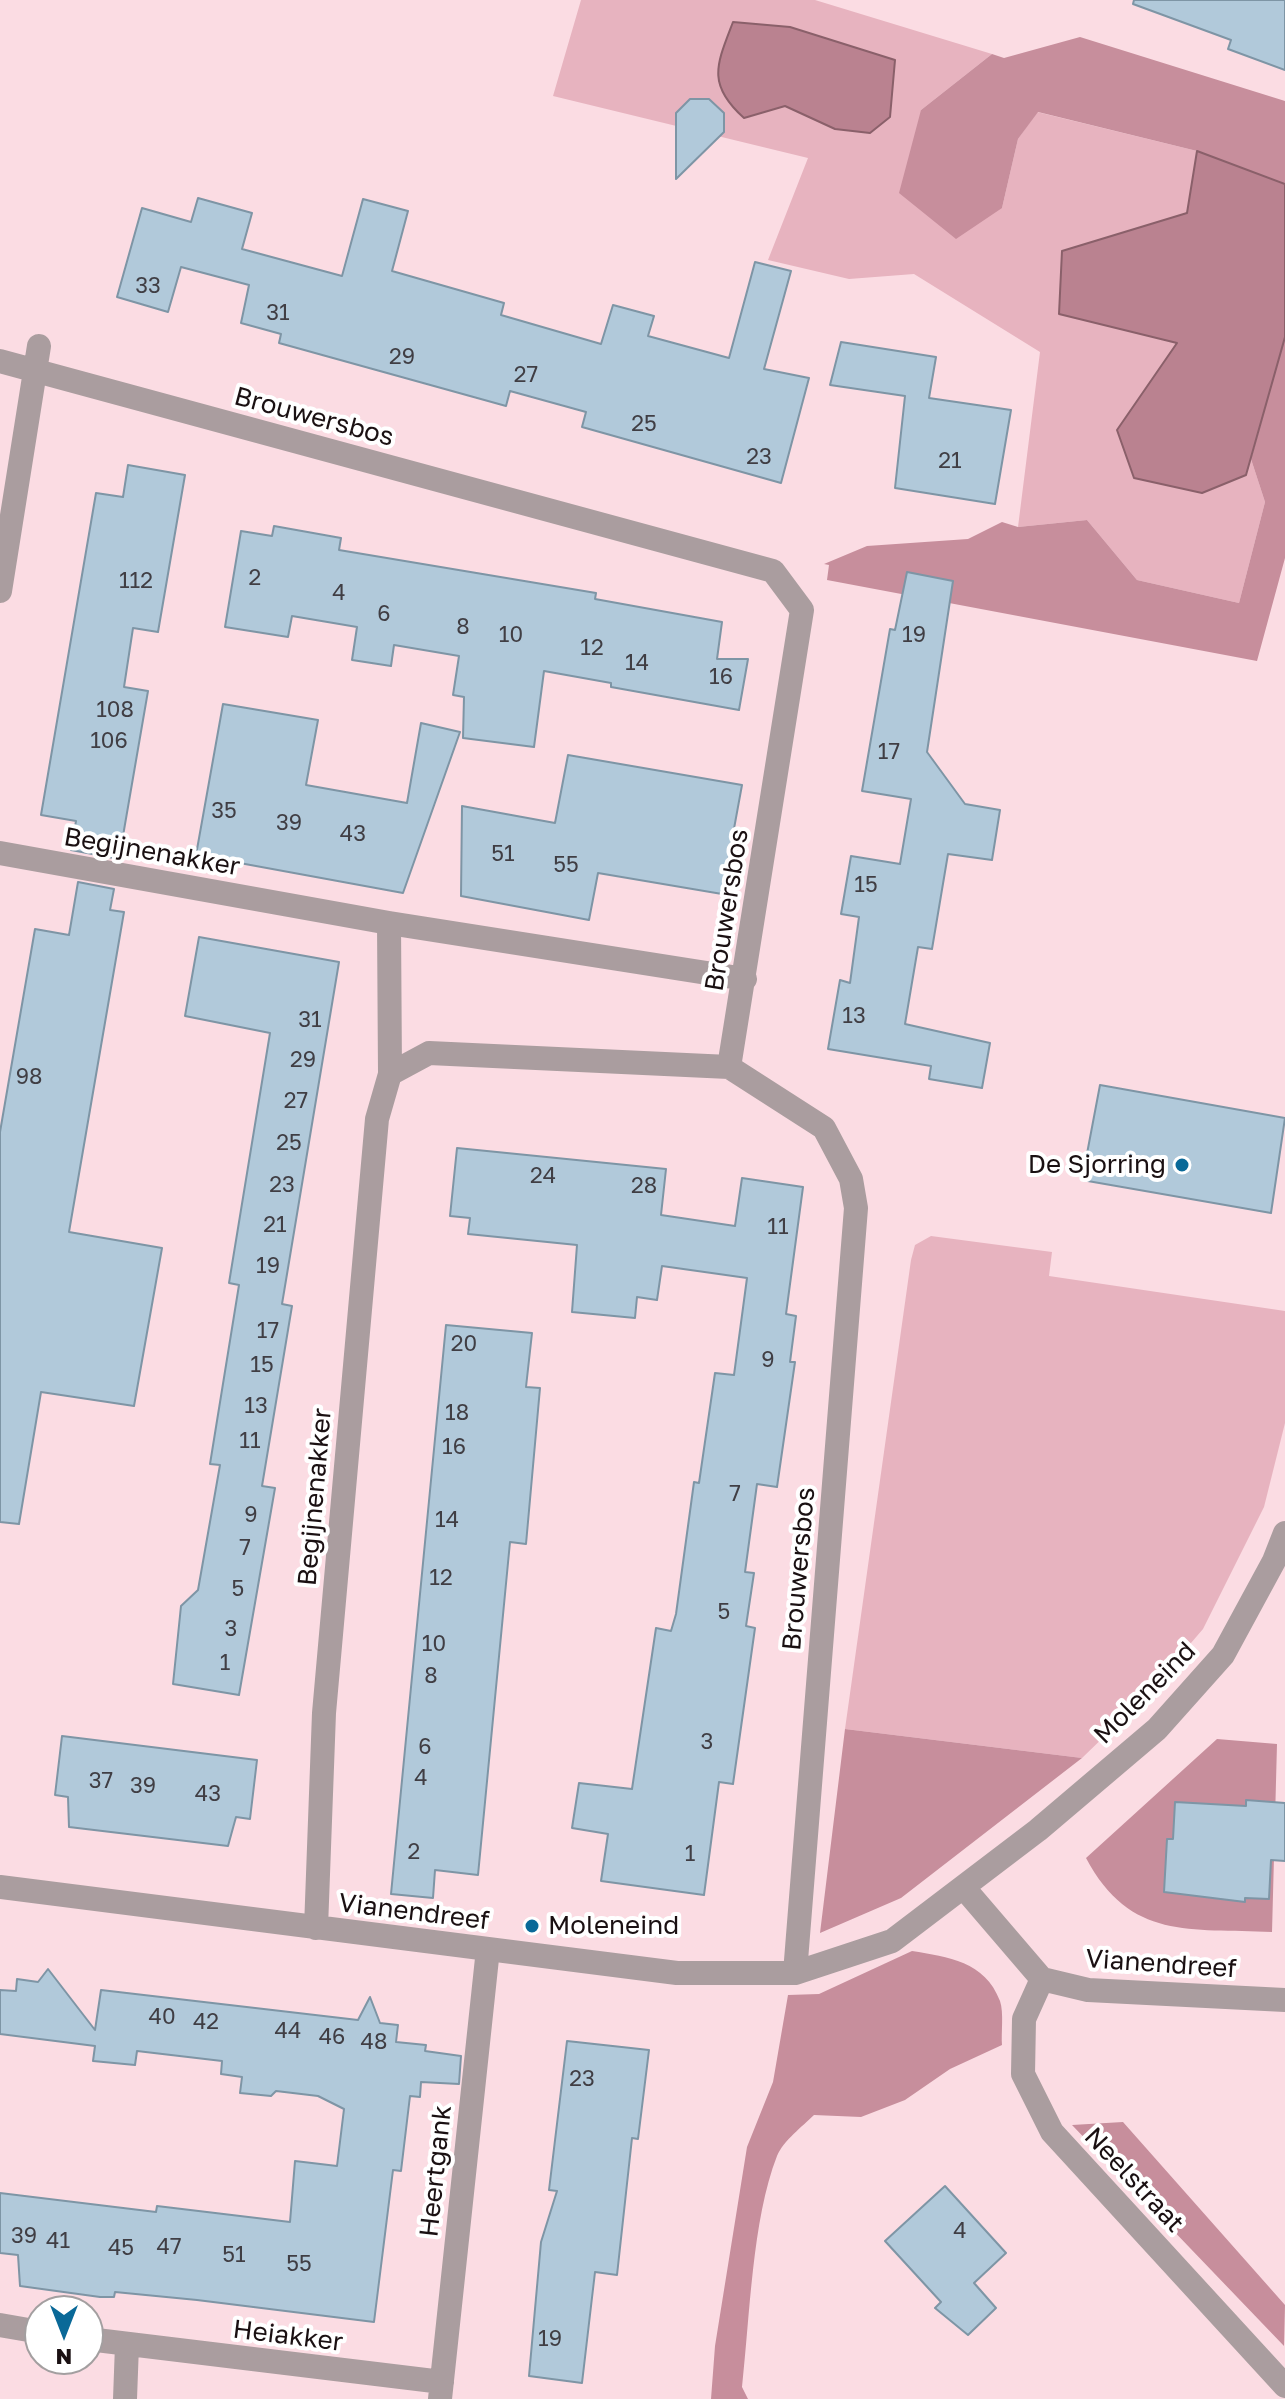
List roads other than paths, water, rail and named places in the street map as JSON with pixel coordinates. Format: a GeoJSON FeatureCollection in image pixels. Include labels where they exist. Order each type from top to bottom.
{"type":"FeatureCollection","features":[{"type":"Feature","properties":{"kind":"street","name":"Brouwersbos"},"geometry":{"type":"LineString","coordinates":[[0,361],[36,357],[773,571],[802,610],[729,1067],[824,1128],[851,1179],[856,1208],[795,1973]]}},
{"type":"Feature","properties":{"kind":"street"},"geometry":{"type":"LineString","coordinates":[[0,591],[6,528],[36,357]]}},
{"type":"Feature","properties":{"kind":"street","name":"Begijnenakker"},"geometry":{"type":"LineString","coordinates":[[0,853],[389,923],[745,979]]}},
{"type":"Feature","properties":{"kind":"street","name":"Begijnenakker"},"geometry":{"type":"LineString","coordinates":[[316,1928],[324,1713],[377,1119],[390,1074],[389,923]]}},
{"type":"Feature","properties":{"kind":"street"},"geometry":{"type":"LineString","coordinates":[[390,1074],[429,1053],[729,1067]]}},
{"type":"Feature","properties":{"kind":"street","name":"Moleneind"},"geometry":{"type":"LineString","coordinates":[[964,1888],[1157,1729],[1223,1655],[1274,1561],[1285,1533]]}},
{"type":"Feature","properties":{"kind":"street","name":"Vianendreef"},"geometry":{"type":"LineString","coordinates":[[0,1887],[677,1973],[795,1973],[892,1941],[964,1888]]}},
{"type":"Feature","properties":{"kind":"street"},"geometry":{"type":"LineString","coordinates":[[964,1888],[1042,1979]]}},
{"type":"Feature","properties":{"kind":"street","name":"Heertgank"},"geometry":{"type":"LineString","coordinates":[[441,2390],[488,1949]]}},
{"type":"Feature","properties":{"kind":"street","name":"Vianendreef"},"geometry":{"type":"LineString","coordinates":[[1042,1979],[1088,1990],[1285,2000]]}},
{"type":"Feature","properties":{"kind":"street","name":"Neelstraat"},"geometry":{"type":"LineString","coordinates":[[1042,1979],[1024,2019],[1023,2074],[1052,2132],[1285,2386]]}},
{"type":"Feature","properties":{"kind":"street"},"geometry":{"type":"LineString","coordinates":[[0,2325],[24,2329]]}},
{"type":"Feature","properties":{"kind":"street","name":"Heiakker"},"geometry":{"type":"LineString","coordinates":[[104,2341],[441,2390]]}},
{"type":"Feature","properties":{"kind":"street"},"geometry":{"type":"LineString","coordinates":[[125,2399],[127,2345]]}},
{"type":"Feature","properties":{"kind":"place","name":"De Sjorring"},"geometry":{"type":"Point","coordinates":[1182,1165]}},
{"type":"Feature","properties":{"kind":"place","name":"Moleneind"},"geometry":{"type":"Point","coordinates":[532,1926]}}]}
